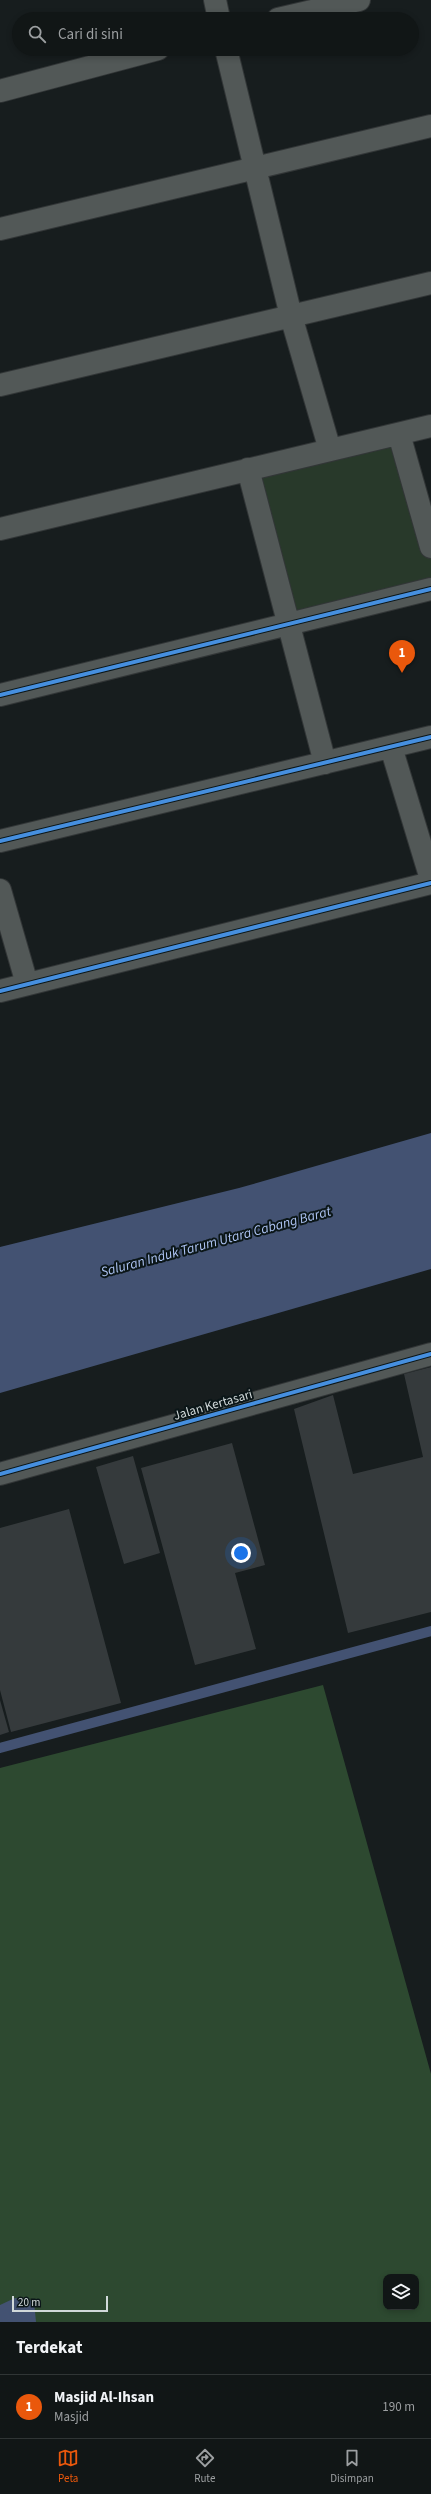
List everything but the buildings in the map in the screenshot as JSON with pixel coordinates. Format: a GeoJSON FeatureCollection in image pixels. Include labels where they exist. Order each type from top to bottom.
{"type":"FeatureCollection","features":[{"type":"Feature","properties":{"kind":"street"},"geometry":{"type":"LineString","coordinates":[[215,0],[218,12]]}},
{"type":"Feature","properties":{"kind":"street"},"geometry":{"type":"LineString","coordinates":[[308,12],[359,0]]}},
{"type":"Feature","properties":{"kind":"street"},"geometry":{"type":"LineString","coordinates":[[0,91],[132,56]]}},
{"type":"Feature","properties":{"kind":"street"},"geometry":{"type":"LineString","coordinates":[[228,56],[254,170],[291,316],[330,450]]}},
{"type":"Feature","properties":{"kind":"street"},"geometry":{"type":"LineString","coordinates":[[0,229],[254,170],[431,126]]}},
{"type":"Feature","properties":{"kind":"street"},"geometry":{"type":"LineString","coordinates":[[0,385],[431,283]]}},
{"type":"Feature","properties":{"kind":"street"},"geometry":{"type":"LineString","coordinates":[[0,529],[431,426]]}},
{"type":"Feature","properties":{"kind":"street"},"geometry":{"type":"LineString","coordinates":[[399,434],[431,548]]}},
{"type":"Feature","properties":{"kind":"street"},"geometry":{"type":"LineString","coordinates":[[248,469],[325,763]]}},
{"type":"Feature","properties":{"kind":"street"},"geometry":{"type":"LineString","coordinates":[[0,695],[431,589]]}},
{"type":"Feature","properties":{"kind":"street"},"geometry":{"type":"LineString","coordinates":[[0,842],[431,737]]}},
{"type":"Feature","properties":{"kind":"street"},"geometry":{"type":"LineString","coordinates":[[391,747],[431,879]]}},
{"type":"Feature","properties":{"kind":"street"},"geometry":{"type":"LineString","coordinates":[[0,991],[431,883]]}},
{"type":"Feature","properties":{"kind":"street"},"geometry":{"type":"LineString","coordinates":[[0,890],[27,984]]}},
{"type":"Feature","properties":{"kind":"street","name":"Jalan Kertasari"},"geometry":{"type":"LineString","coordinates":[[0,1474],[431,1354]]}},
{"type":"Feature","properties":{"kind":"green space"},"geometry":{"type":"Polygon","coordinates":[[[399,434],[431,547],[431,589],[289,624],[248,469],[399,434]]]}},
{"type":"Feature","properties":{"kind":"green space"},"geometry":{"type":"Polygon","coordinates":[[[323,1685],[431,2074],[431,2322],[0,2322],[0,1768],[323,1685]]]}},
{"type":"Feature","properties":{"kind":"water","name":"Saluran Induk Tarum Utara Cabang Barat"},"geometry":{"type":"Polygon","coordinates":[[[431,1133],[431,1269],[0,1393],[0,1247],[239,1188],[431,1133]]]}},
{"type":"Feature","properties":{"kind":"water"},"geometry":{"type":"Polygon","coordinates":[[[15,2298],[34,2301],[36,2322],[0,2322],[0,2305],[15,2298]]]}},
{"type":"Feature","properties":{"kind":"waterway"},"geometry":{"type":"LineString","coordinates":[[0,1748],[431,1631]]}},
{"type":"Feature","properties":{"kind":"cycle path"},"geometry":{"type":"LineString","coordinates":[[0,695],[431,589]]}},
{"type":"Feature","properties":{"kind":"cycle path"},"geometry":{"type":"LineString","coordinates":[[0,841],[431,737]]}},
{"type":"Feature","properties":{"kind":"cycle path"},"geometry":{"type":"LineString","coordinates":[[0,991],[431,883]]}},
{"type":"Feature","properties":{"kind":"cycle path"},"geometry":{"type":"LineString","coordinates":[[0,1474],[431,1354]]}},
{"type":"Feature","properties":{"kind":"place","name":"Masjid Al-Ihsan"},"geometry":{"type":"Point","coordinates":[402,673]}}]}
